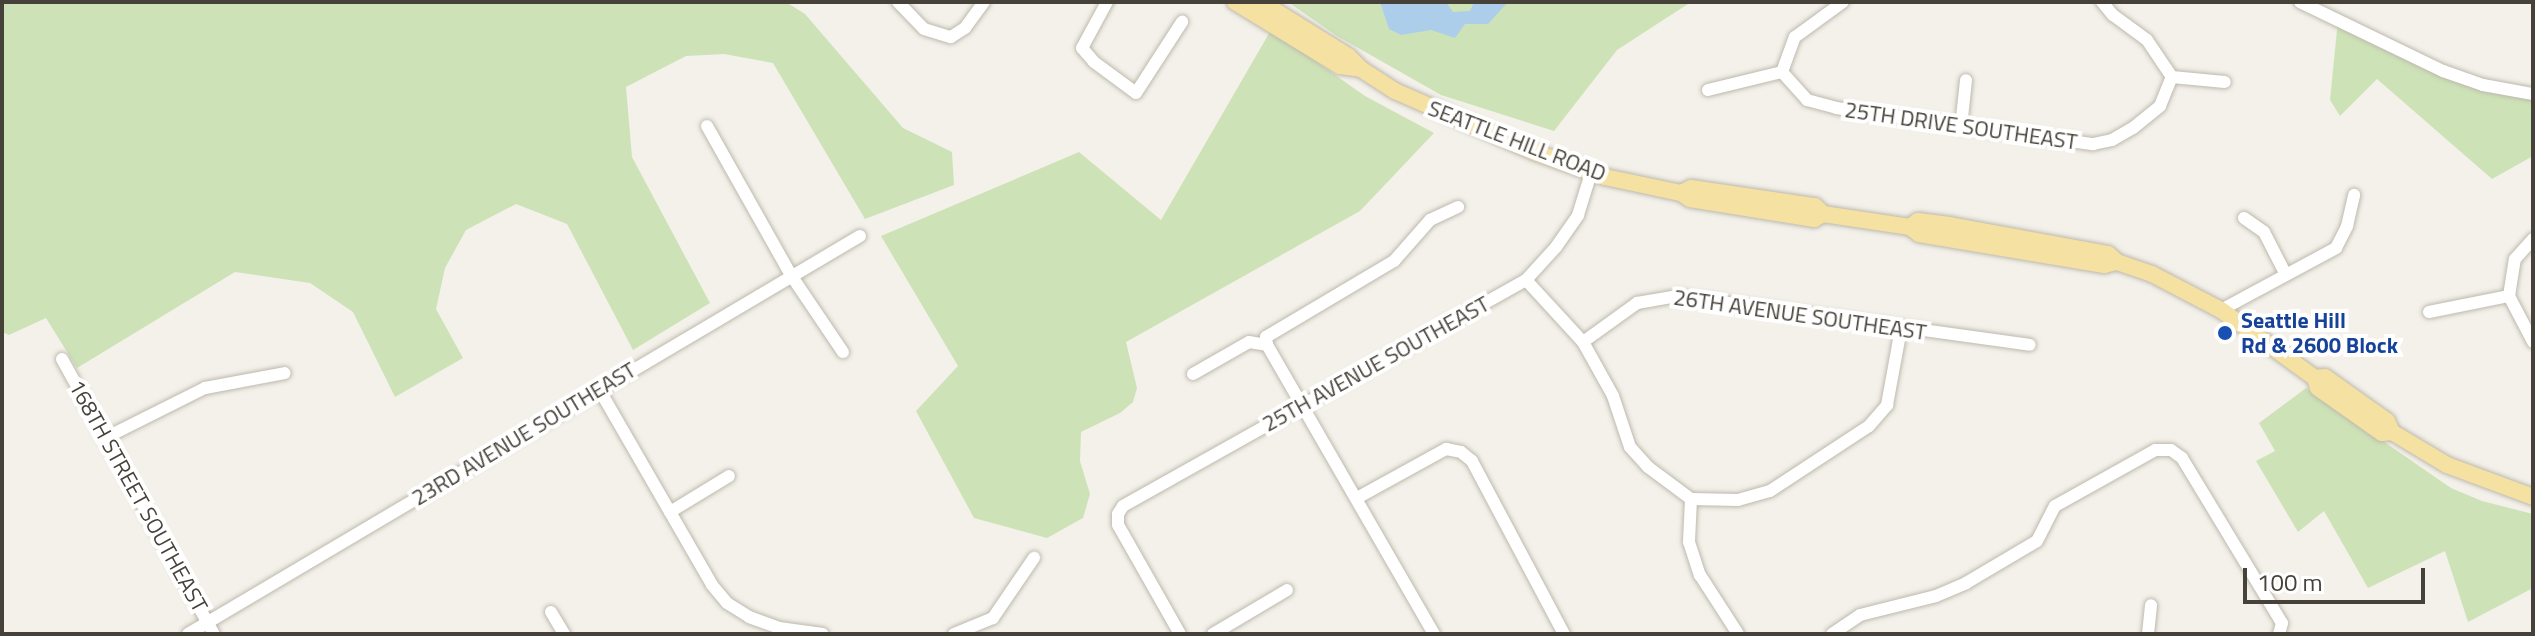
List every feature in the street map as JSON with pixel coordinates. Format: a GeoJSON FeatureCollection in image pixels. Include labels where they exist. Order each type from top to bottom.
{"type":"FeatureCollection","features":[{"type":"Feature","properties":{"kind":"main road","name":"SEATTLE HILL ROAD"},"geometry":{"type":"LineString","coordinates":[[1235,2],[1340,66],[1361,69]]}},
{"type":"Feature","properties":{"kind":"main road","name":"SEATTLE HILL ROAD"},"geometry":{"type":"LineString","coordinates":[[1261,2],[1348,56],[1361,69],[1395,91],[1484,133],[1591,173],[1681,193],[1691,188],[1815,206],[1823,214],[1910,227],[1919,234],[2104,265],[2117,262],[2152,274],[2221,310],[2315,378],[2325,377],[2387,421],[2392,432],[2447,465],[2533,497]]}},
{"type":"Feature","properties":{"kind":"street"},"geometry":{"type":"LineString","coordinates":[[898,2],[924,29],[951,37],[965,28],[984,2]]}},
{"type":"Feature","properties":{"kind":"street"},"geometry":{"type":"LineString","coordinates":[[1107,2],[1082,48],[1094,62],[1136,93],[1182,22]]}},
{"type":"Feature","properties":{"kind":"street"},"geometry":{"type":"LineString","coordinates":[[1708,90],[1782,72],[1795,37],[1843,2]]}},
{"type":"Feature","properties":{"kind":"street"},"geometry":{"type":"LineString","coordinates":[[2102,2],[2147,40],[2172,77],[2225,82]]}},
{"type":"Feature","properties":{"kind":"street"},"geometry":{"type":"LineString","coordinates":[[2300,2],[2443,71],[2483,85],[2533,94]]}},
{"type":"Feature","properties":{"kind":"street","name":"25TH DRIVE SOUTHEAST"},"geometry":{"type":"LineString","coordinates":[[1782,72],[1807,100],[2071,143],[2112,140],[2160,106],[2172,77]]}},
{"type":"Feature","properties":{"kind":"street"},"geometry":{"type":"LineString","coordinates":[[1961,127],[1966,80]]}},
{"type":"Feature","properties":{"kind":"street"},"geometry":{"type":"LineString","coordinates":[[707,126],[791,275],[843,352]]}},
{"type":"Feature","properties":{"kind":"street","name":"25TH AVENUE SOUTHEAST"},"geometry":{"type":"LineString","coordinates":[[1180,634],[1118,525],[1118,514],[1123,506],[1526,280],[1556,247],[1578,215],[1591,173]]}},
{"type":"Feature","properties":{"kind":"street"},"geometry":{"type":"LineString","coordinates":[[2221,310],[2336,248],[2347,226],[2354,195]]}},
{"type":"Feature","properties":{"kind":"street"},"geometry":{"type":"LineString","coordinates":[[1193,374],[1249,342],[1266,341],[1394,261],[1430,220],[1458,207]]}},
{"type":"Feature","properties":{"kind":"street"},"geometry":{"type":"LineString","coordinates":[[2244,218],[2264,232],[2286,275]]}},
{"type":"Feature","properties":{"kind":"street","name":"23RD AVENUE SOUTHEAST"},"geometry":{"type":"LineString","coordinates":[[188,634],[211,628],[599,389],[860,236]]}},
{"type":"Feature","properties":{"kind":"street"},"geometry":{"type":"LineString","coordinates":[[2533,239],[2515,259],[2509,296],[2533,342]]}},
{"type":"Feature","properties":{"kind":"street"},"geometry":{"type":"LineString","coordinates":[[1526,280],[1583,342],[1613,396],[1630,447],[1648,467],[1691,499],[1738,500],[1770,491],[1869,426],[1887,405],[1901,329]]}},
{"type":"Feature","properties":{"kind":"street","name":"26TH AVENUE SOUTHEAST"},"geometry":{"type":"LineString","coordinates":[[1583,342],[1637,303],[1678,296],[2030,345]]}},
{"type":"Feature","properties":{"kind":"street"},"geometry":{"type":"LineString","coordinates":[[2429,312],[2509,296]]}},
{"type":"Feature","properties":{"kind":"street"},"geometry":{"type":"LineString","coordinates":[[1266,341],[1434,634]]}},
{"type":"Feature","properties":{"kind":"street","name":"168TH STREET SOUTHEAST"},"geometry":{"type":"LineString","coordinates":[[62,359],[211,628]]}},
{"type":"Feature","properties":{"kind":"street"},"geometry":{"type":"LineString","coordinates":[[107,437],[205,388],[285,373]]}},
{"type":"Feature","properties":{"kind":"street"},"geometry":{"type":"LineString","coordinates":[[599,389],[712,585],[727,603],[749,617],[788,632],[823,634]]}},
{"type":"Feature","properties":{"kind":"street"},"geometry":{"type":"LineString","coordinates":[[1357,498],[1446,449],[1461,452],[1472,461],[1564,634]]}},
{"type":"Feature","properties":{"kind":"street"},"geometry":{"type":"LineString","coordinates":[[1832,634],[1860,615],[1936,596],[1966,583],[2037,541],[2055,506],[2155,450],[2171,450],[2182,458],[2280,628]]}},
{"type":"Feature","properties":{"kind":"street"},"geometry":{"type":"LineString","coordinates":[[670,512],[729,476]]}},
{"type":"Feature","properties":{"kind":"street"},"geometry":{"type":"LineString","coordinates":[[1691,499],[1689,542],[1700,575],[1738,634]]}},
{"type":"Feature","properties":{"kind":"street"},"geometry":{"type":"LineString","coordinates":[[954,634],[993,618],[1034,558]]}},
{"type":"Feature","properties":{"kind":"street"},"geometry":{"type":"LineString","coordinates":[[1213,634],[1287,590]]}},
{"type":"Feature","properties":{"kind":"street"},"geometry":{"type":"LineString","coordinates":[[2148,634],[2151,605]]}},
{"type":"Feature","properties":{"kind":"street"},"geometry":{"type":"LineString","coordinates":[[551,612],[564,634]]}},
{"type":"Feature","properties":{"kind":"green space"},"geometry":{"type":"Polygon","coordinates":[[[2,2],[786,2],[805,14],[903,128],[952,152],[954,185],[865,219],[773,63],[724,54],[686,56],[626,87],[632,157],[710,303],[633,350],[567,224],[516,204],[466,230],[445,268],[436,309],[463,358],[395,397],[353,312],[310,283],[235,272],[77,368],[46,318],[9,335],[2,332],[2,2]]]}},
{"type":"Feature","properties":{"kind":"green space"},"geometry":{"type":"Polygon","coordinates":[[[1288,2],[1691,2],[1617,50],[1554,131],[1441,95],[1337,36],[1288,2]]]}},
{"type":"Feature","properties":{"kind":"green space"},"geometry":{"type":"Polygon","coordinates":[[[2338,20],[2443,71],[2533,94],[2533,156],[2492,179],[2377,79],[2340,116],[2330,100],[2338,20]]]}},
{"type":"Feature","properties":{"kind":"green space"},"geometry":{"type":"Polygon","coordinates":[[[1271,30],[1365,96],[1434,133],[1360,211],[1126,342],[1137,388],[1133,402],[1120,413],[1081,432],[1080,461],[1090,494],[1083,518],[1047,538],[974,518],[916,411],[958,366],[881,236],[1079,152],[1161,220],[1271,30]]]}},
{"type":"Feature","properties":{"kind":"green space"},"geometry":{"type":"Polygon","coordinates":[[[2306,388],[2451,488],[2482,501],[2533,514],[2533,588],[2468,622],[2445,551],[2368,588],[2324,511],[2298,532],[2256,461],[2275,451],[2259,423],[2306,388]]]}},
{"type":"Feature","properties":{"kind":"water"},"geometry":{"type":"Polygon","coordinates":[[[1380,2],[1446,2],[1453,12],[1470,11],[1474,2],[1508,2],[1488,24],[1465,24],[1455,38],[1431,30],[1401,35],[1389,29],[1380,2]]]}},
{"type":"Feature","properties":{"kind":"place","name":"Seattle Hill Rd & 2600 Block"},"geometry":{"type":"Point","coordinates":[2225,333]}}]}
